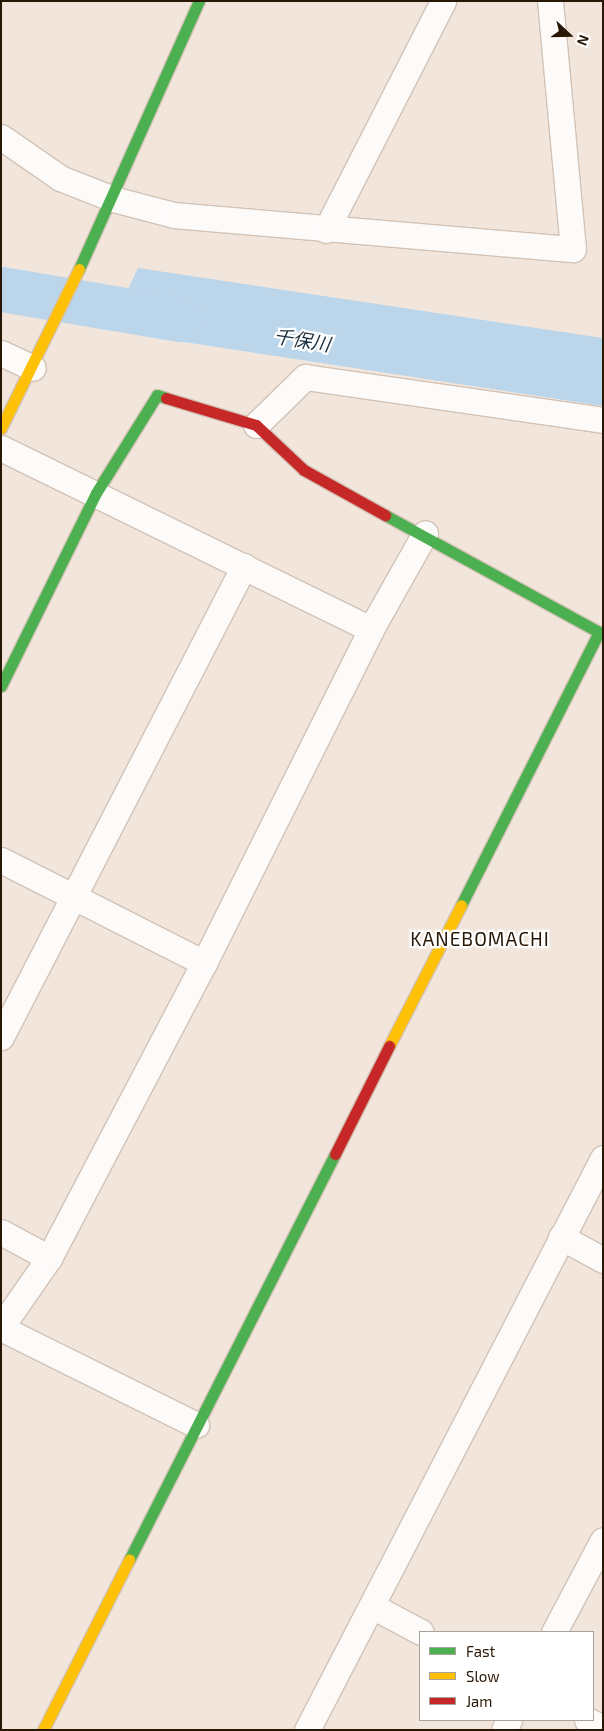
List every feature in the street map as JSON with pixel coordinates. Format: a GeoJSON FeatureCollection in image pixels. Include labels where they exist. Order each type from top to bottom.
{"type":"FeatureCollection","features":[{"type":"Feature","properties":{"kind":"street"},"geometry":{"type":"LineString","coordinates":[[1,428],[33,368],[44,338],[113,199],[199,1]]}},
{"type":"Feature","properties":{"kind":"street"},"geometry":{"type":"LineString","coordinates":[[326,230],[443,1]]}},
{"type":"Feature","properties":{"kind":"street"},"geometry":{"type":"LineString","coordinates":[[1,137],[60,178],[113,199],[174,215],[326,230],[573,249],[550,1]]}},
{"type":"Feature","properties":{"kind":"street"},"geometry":{"type":"LineString","coordinates":[[1,353],[33,368]]}},
{"type":"Feature","properties":{"kind":"street"},"geometry":{"type":"LineString","coordinates":[[256,425],[305,377],[603,420]]}},
{"type":"Feature","properties":{"kind":"street"},"geometry":{"type":"LineString","coordinates":[[1,686],[96,493],[157,395],[256,425],[304,470],[425,533],[599,632],[43,1730]]}},
{"type":"Feature","properties":{"kind":"street"},"geometry":{"type":"LineString","coordinates":[[1,448],[371,629]]}},
{"type":"Feature","properties":{"kind":"street"},"geometry":{"type":"LineString","coordinates":[[196,1425],[1,1328],[50,1258],[204,963],[371,629],[425,533]]}},
{"type":"Feature","properties":{"kind":"street"},"geometry":{"type":"LineString","coordinates":[[1,1037],[71,895],[244,566]]}},
{"type":"Feature","properties":{"kind":"street"},"geometry":{"type":"LineString","coordinates":[[1,860],[204,963]]}},
{"type":"Feature","properties":{"kind":"street"},"geometry":{"type":"LineString","coordinates":[[307,1730],[603,1158]]}},
{"type":"Feature","properties":{"kind":"street"},"geometry":{"type":"LineString","coordinates":[[1,1232],[50,1258]]}},
{"type":"Feature","properties":{"kind":"street"},"geometry":{"type":"LineString","coordinates":[[561,1237],[603,1260]]}},
{"type":"Feature","properties":{"kind":"street"},"geometry":{"type":"LineString","coordinates":[[555,1631],[603,1540]]}},
{"type":"Feature","properties":{"kind":"street"},"geometry":{"type":"LineString","coordinates":[[372,1606],[419,1631]]}},
{"type":"Feature","properties":{"kind":"street"},"geometry":{"type":"LineString","coordinates":[[589,1721],[603,1728]]}},
{"type":"Feature","properties":{"kind":"water"},"geometry":{"type":"Polygon","coordinates":[[[138,268],[603,338],[603,406],[184,342],[111,325],[138,268]]]}},
{"type":"Feature","properties":{"kind":"waterway","name":"千保川"},"geometry":{"type":"LineString","coordinates":[[1,289],[179,319]]}},
{"type":"Feature","properties":{"kind":"traffic: fast"},"geometry":{"type":"LineString","coordinates":[[79,269],[199,1]]}},
{"type":"Feature","properties":{"kind":"traffic: fast"},"geometry":{"type":"LineString","coordinates":[[1,686],[96,493],[157,395],[166,398]]}},
{"type":"Feature","properties":{"kind":"traffic: fast"},"geometry":{"type":"LineString","coordinates":[[385,515],[599,632],[461,905]]}},
{"type":"Feature","properties":{"kind":"traffic: fast"},"geometry":{"type":"LineString","coordinates":[[129,1560],[335,1154]]}},
{"type":"Feature","properties":{"kind":"traffic: slow"},"geometry":{"type":"LineString","coordinates":[[1,428],[79,269]]}},
{"type":"Feature","properties":{"kind":"traffic: slow"},"geometry":{"type":"LineString","coordinates":[[389,1046],[461,905]]}},
{"type":"Feature","properties":{"kind":"traffic: slow"},"geometry":{"type":"LineString","coordinates":[[43,1730],[129,1560]]}},
{"type":"Feature","properties":{"kind":"traffic: jam"},"geometry":{"type":"LineString","coordinates":[[166,398],[256,425],[304,470],[385,515]]}},
{"type":"Feature","properties":{"kind":"traffic: jam"},"geometry":{"type":"LineString","coordinates":[[335,1154],[389,1046]]}},
{"type":"Feature","properties":{"kind":"district","name":"KANEBOMACHI"},"geometry":{"type":"Point","coordinates":[480,939]}}]}
